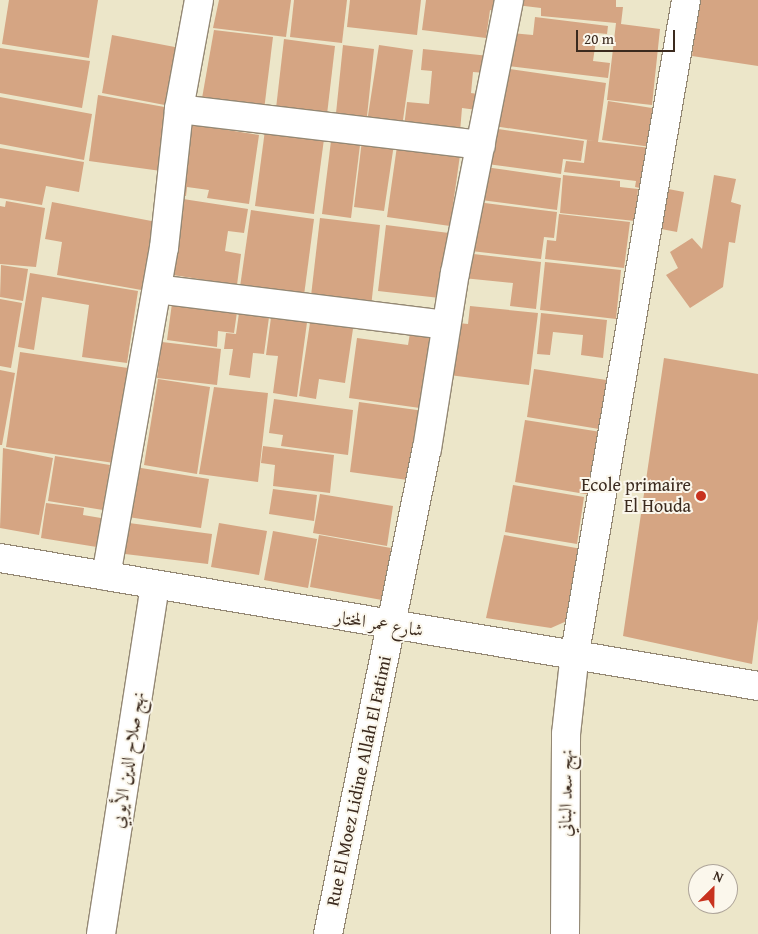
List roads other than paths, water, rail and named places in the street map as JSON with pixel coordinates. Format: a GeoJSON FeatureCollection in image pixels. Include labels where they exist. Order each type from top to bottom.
{"type":"FeatureCollection","features":[{"type":"Feature","properties":{"kind":"street"},"geometry":{"type":"LineString","coordinates":[[106,576],[157,289],[179,109],[199,0]]}},
{"type":"Feature","properties":{"kind":"street","name":"Rue El Moez Lidine Allah El Fatimi"},"geometry":{"type":"LineString","coordinates":[[328,934],[427,449],[446,325],[509,0]]}},
{"type":"Feature","properties":{"kind":"street","name":"نهج سعد البناني"},"geometry":{"type":"LineString","coordinates":[[565,934],[566,734],[575,653],[686,0]]}},
{"type":"Feature","properties":{"kind":"street"},"geometry":{"type":"LineString","coordinates":[[179,109],[481,145]]}},
{"type":"Feature","properties":{"kind":"street"},"geometry":{"type":"LineString","coordinates":[[157,289],[446,325]]}},
{"type":"Feature","properties":{"kind":"street","name":"شارع عمر المختار"},"geometry":{"type":"LineString","coordinates":[[0,558],[106,576],[154,587],[391,627],[575,653],[758,686]]}},
{"type":"Feature","properties":{"kind":"street","name":"نهج صلاح الدين الأيوبي"},"geometry":{"type":"LineString","coordinates":[[101,934],[154,587]]}},
{"type":"Feature","properties":{"kind":"place","name":"Ecole primaire El Houda"},"geometry":{"type":"Point","coordinates":[701,496]}}]}
